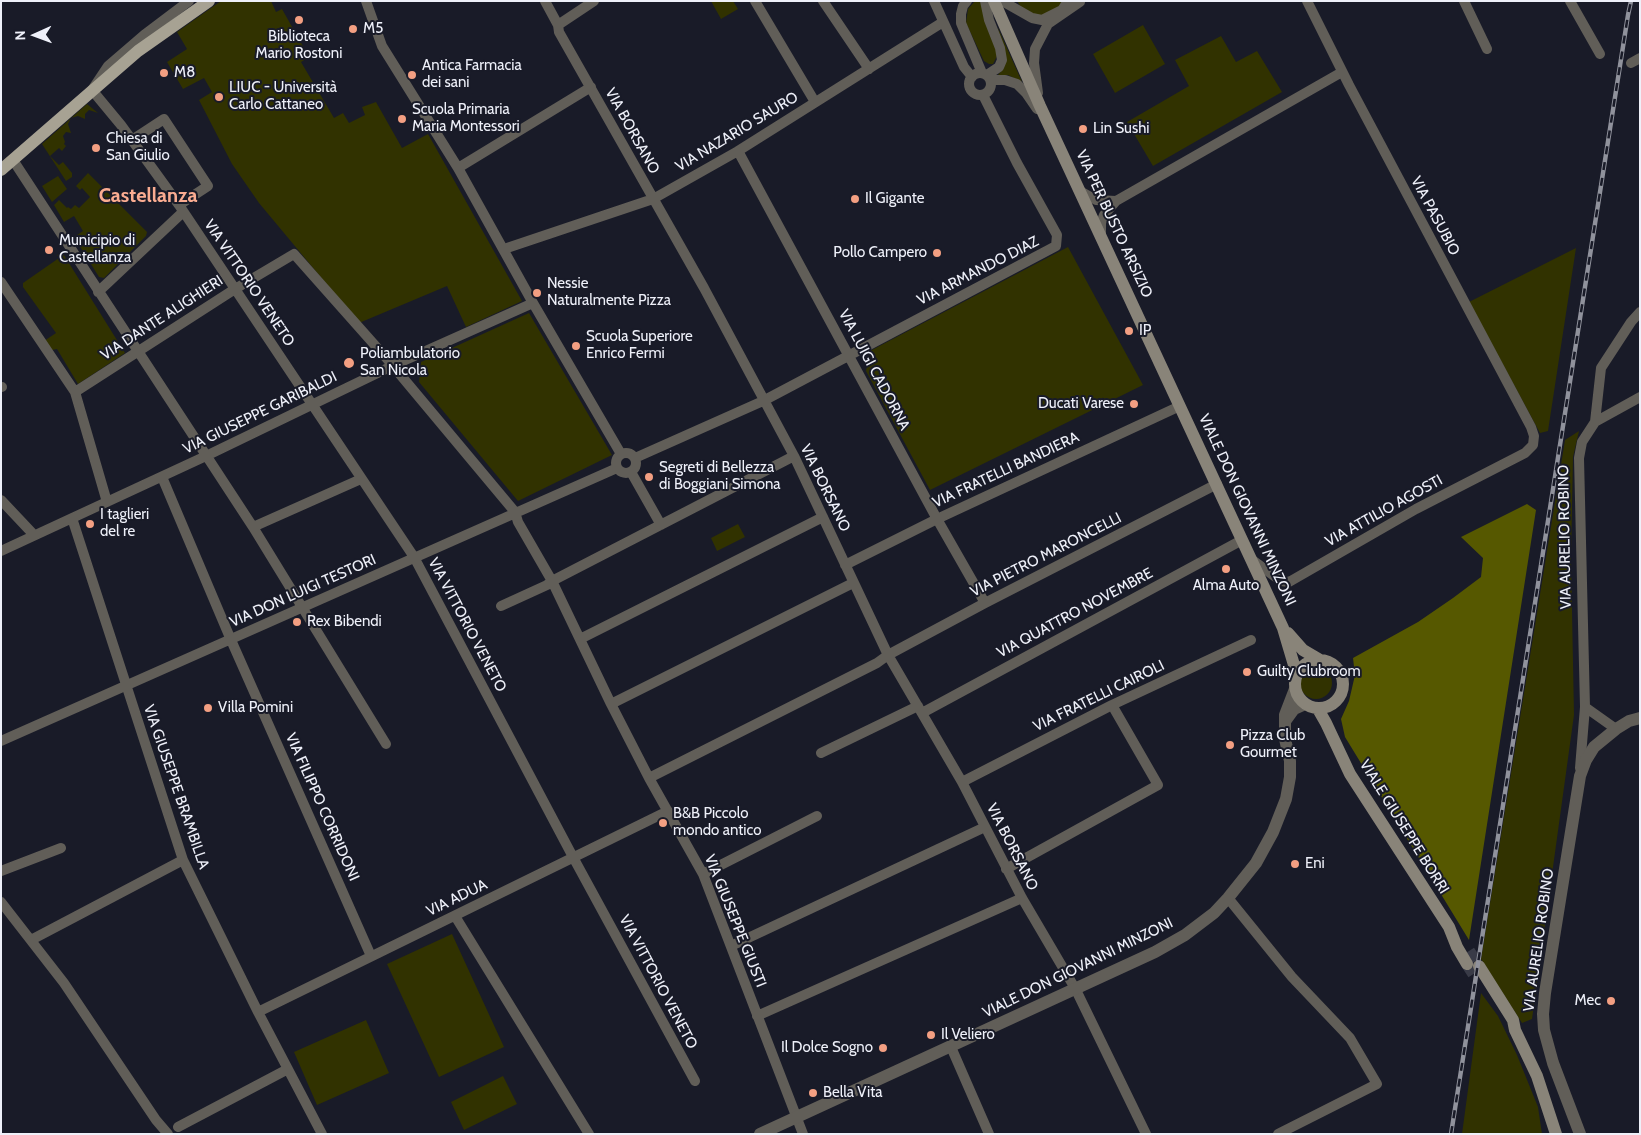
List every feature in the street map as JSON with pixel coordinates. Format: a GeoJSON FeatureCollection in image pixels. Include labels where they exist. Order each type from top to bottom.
{"type":"FeatureCollection","features":[{"type":"Feature","properties":{"kind":"main road"},"geometry":{"type":"LineString","coordinates":[[1,170],[138,51],[209,1]]}},
{"type":"Feature","properties":{"kind":"main road","name":"VIA PER BUSTO ARSIZIO"},"geometry":{"type":"LineString","coordinates":[[994,1],[1040,106],[1180,406]]}},
{"type":"Feature","properties":{"kind":"main road","name":"VIALE DON GIOVANNI MINZONI"},"geometry":{"type":"LineString","coordinates":[[1180,406],[1284,628],[1294,665],[1295,683]]}},
{"type":"Feature","properties":{"kind":"main road","name":"VIALE DON GIOVANNI MINZONI"},"geometry":{"type":"LineString","coordinates":[[1284,628],[1303,650],[1320,660]]}},
{"type":"Feature","properties":{"kind":"main road"},"geometry":{"type":"LineString","coordinates":[[1320,660],[1335,666],[1343,681],[1339,698],[1334,704],[1318,709],[1300,700],[1295,683],[1299,670],[1304,665],[1320,660]]}},
{"type":"Feature","properties":{"kind":"main road","name":"VIALE GIUSEPPE BORRI"},"geometry":{"type":"LineString","coordinates":[[1334,704],[1336,742]]}},
{"type":"Feature","properties":{"kind":"main road","name":"VIALE GIUSEPPE BORRI"},"geometry":{"type":"LineString","coordinates":[[1318,709],[1336,742],[1350,774],[1449,927],[1457,947],[1473,965],[1512,1018],[1515,1030],[1537,1076],[1556,1134]]}},
{"type":"Feature","properties":{"kind":"street"},"geometry":{"type":"LineString","coordinates":[[92,90],[108,66],[133,44],[189,1]]}},
{"type":"Feature","properties":{"kind":"street"},"geometry":{"type":"LineString","coordinates":[[366,1],[382,46],[458,168],[533,304],[622,454]]}},
{"type":"Feature","properties":{"kind":"street","name":"VIA BORSANO"},"geometry":{"type":"LineString","coordinates":[[544,1],[558,25],[559,32],[704,288],[762,401],[794,456],[888,655],[962,782],[1006,869],[1076,990],[1146,1134]]}},
{"type":"Feature","properties":{"kind":"street"},"geometry":{"type":"LineString","coordinates":[[558,25],[594,1]]}},
{"type":"Feature","properties":{"kind":"street"},"geometry":{"type":"LineString","coordinates":[[755,1],[815,102]]}},
{"type":"Feature","properties":{"kind":"street"},"geometry":{"type":"LineString","coordinates":[[823,1],[869,69]]}},
{"type":"Feature","properties":{"kind":"street"},"geometry":{"type":"LineString","coordinates":[[934,1],[964,67],[983,76],[1017,84],[1026,93],[1057,141]]}},
{"type":"Feature","properties":{"kind":"street"},"geometry":{"type":"LineString","coordinates":[[967,1],[963,6],[961,23],[983,76],[991,88],[983,95],[976,94],[970,89],[970,81],[983,76],[999,67],[1002,60],[985,1]]}},
{"type":"Feature","properties":{"kind":"street"},"geometry":{"type":"LineString","coordinates":[[1002,1],[1032,18],[1042,20],[1062,10],[1068,1]]}},
{"type":"Feature","properties":{"kind":"street","name":"VIA PASUBIO"},"geometry":{"type":"LineString","coordinates":[[1307,1],[1342,72],[1531,427],[1534,436],[1533,445]]}},
{"type":"Feature","properties":{"kind":"street"},"geometry":{"type":"LineString","coordinates":[[1464,1],[1487,49]]}},
{"type":"Feature","properties":{"kind":"street"},"geometry":{"type":"LineString","coordinates":[[1570,1],[1600,54]]}},
{"type":"Feature","properties":{"kind":"street"},"geometry":{"type":"LineString","coordinates":[[1040,106],[1034,63],[1035,49],[1048,24],[1078,2]]}},
{"type":"Feature","properties":{"kind":"street","name":"VIA NAZARIO SAURO"},"geometry":{"type":"LineString","coordinates":[[504,249],[653,199],[738,151],[943,22]]}},
{"type":"Feature","properties":{"kind":"street"},"geometry":{"type":"LineString","coordinates":[[138,51],[155,28]]}},
{"type":"Feature","properties":{"kind":"street"},"geometry":{"type":"LineString","coordinates":[[1101,234],[1101,223],[1104,215],[1116,201],[1342,72]]}},
{"type":"Feature","properties":{"kind":"street"},"geometry":{"type":"LineString","coordinates":[[458,168],[591,87]]}},
{"type":"Feature","properties":{"kind":"street","name":"VIA VITTORIO VENETO"},"geometry":{"type":"LineString","coordinates":[[92,90],[132,140],[181,208],[414,557],[573,857],[695,1081]]}},
{"type":"Feature","properties":{"kind":"street","name":"VIA ARMANDO DIAZ"},"geometry":{"type":"LineString","coordinates":[[762,401],[1056,246],[1058,241],[1053,226],[1017,163],[983,95]]}},
{"type":"Feature","properties":{"kind":"street"},"geometry":{"type":"LineString","coordinates":[[98,292],[181,208],[208,186],[164,119],[132,140]]}},
{"type":"Feature","properties":{"kind":"street","name":"VIA LUIGI CADORNA"},"geometry":{"type":"LineString","coordinates":[[738,151],[937,519],[985,603]]}},
{"type":"Feature","properties":{"kind":"street"},"geometry":{"type":"LineString","coordinates":[[13,160],[252,527],[386,744]]}},
{"type":"Feature","properties":{"kind":"street"},"geometry":{"type":"LineString","coordinates":[[1080,191],[1096,200],[1116,201]]}},
{"type":"Feature","properties":{"kind":"street","name":"VIA DANTE ALIGHIERI"},"geometry":{"type":"LineString","coordinates":[[75,392],[235,289],[294,254],[392,366]]}},
{"type":"Feature","properties":{"kind":"street"},"geometry":{"type":"LineString","coordinates":[[1,282],[75,392],[107,502]]}},
{"type":"Feature","properties":{"kind":"street","name":"VIA GIUSEPPE GARIBALDI"},"geometry":{"type":"LineString","coordinates":[[1,551],[162,477],[392,366],[533,304]]}},
{"type":"Feature","properties":{"kind":"street"},"geometry":{"type":"LineString","coordinates":[[1595,422],[1601,368],[1631,322],[1640,312]]}},
{"type":"Feature","properties":{"kind":"street","name":"VIA GIUSEPPE GIUSTI"},"geometry":{"type":"LineString","coordinates":[[392,366],[515,512],[518,522],[552,581],[611,704],[704,874],[803,1134]]}},
{"type":"Feature","properties":{"kind":"street","name":"VIA AURELIO ROBINO"},"geometry":{"type":"LineString","coordinates":[[1580,1134],[1553,1062],[1544,1030],[1543,1014],[1580,776],[1585,707],[1579,458],[1582,442],[1595,422],[1640,397]]}},
{"type":"Feature","properties":{"kind":"street"},"geometry":{"type":"LineString","coordinates":[[635,458],[762,401]]}},
{"type":"Feature","properties":{"kind":"street","name":"VIA FRATELLI BANDIERA"},"geometry":{"type":"LineString","coordinates":[[845,565],[937,519],[1180,406]]}},
{"type":"Feature","properties":{"kind":"street","name":"VIA ATTILIO AGOSTI"},"geometry":{"type":"LineString","coordinates":[[1250,558],[1281,581],[1289,582],[1416,509],[1525,452],[1533,445]]}},
{"type":"Feature","properties":{"kind":"street"},"geometry":{"type":"LineString","coordinates":[[629,453],[635,458],[636,466],[631,472],[624,472],[618,468],[616,460],[622,454],[629,453]]}},
{"type":"Feature","properties":{"kind":"street"},"geometry":{"type":"LineString","coordinates":[[501,606],[547,585],[794,456]]}},
{"type":"Feature","properties":{"kind":"street","name":"VIA DON LUIGI TESTORI"},"geometry":{"type":"LineString","coordinates":[[1,741],[618,468]]}},
{"type":"Feature","properties":{"kind":"street"},"geometry":{"type":"LineString","coordinates":[[631,472],[661,525]]}},
{"type":"Feature","properties":{"kind":"street","name":"VIA FILIPPO CORRIDONI"},"geometry":{"type":"LineString","coordinates":[[162,477],[231,640],[371,956]]}},
{"type":"Feature","properties":{"kind":"street"},"geometry":{"type":"LineString","coordinates":[[252,527],[362,478]]}},
{"type":"Feature","properties":{"kind":"street","name":"VIA PIETRO MARONCELLI"},"geometry":{"type":"LineString","coordinates":[[650,778],[877,663],[888,655],[985,603],[1217,484]]}},
{"type":"Feature","properties":{"kind":"street"},"geometry":{"type":"LineString","coordinates":[[1,500],[34,535]]}},
{"type":"Feature","properties":{"kind":"street"},"geometry":{"type":"LineString","coordinates":[[580,639],[823,517]]}},
{"type":"Feature","properties":{"kind":"street","name":"VIA GIUSEPPE BRAMBILLA"},"geometry":{"type":"LineString","coordinates":[[72,518],[183,860],[258,1012],[322,1134]]}},
{"type":"Feature","properties":{"kind":"street","name":"VIA QUATTRO NOVEMBRE"},"geometry":{"type":"LineString","coordinates":[[821,753],[920,709],[1242,540]]}},
{"type":"Feature","properties":{"kind":"street"},"geometry":{"type":"LineString","coordinates":[[611,704],[853,582]]}},
{"type":"Feature","properties":{"kind":"street","name":"VIA FRATELLI CAIROLI"},"geometry":{"type":"LineString","coordinates":[[962,782],[1112,705],[1251,640]]}},
{"type":"Feature","properties":{"kind":"street","name":"VIALE DON GIOVANNI MINZONI"},"geometry":{"type":"LineString","coordinates":[[760,1134],[1155,952],[1185,935],[1214,913],[1256,863],[1273,832],[1286,799],[1290,777],[1290,761],[1284,724],[1286,709],[1295,683]]}},
{"type":"Feature","properties":{"kind":"street"},"geometry":{"type":"LineString","coordinates":[[1284,724],[1294,709],[1305,704]]}},
{"type":"Feature","properties":{"kind":"street"},"geometry":{"type":"LineString","coordinates":[[1006,869],[1158,785],[1112,705]]}},
{"type":"Feature","properties":{"kind":"street"},"geometry":{"type":"LineString","coordinates":[[1585,707],[1616,729]]}},
{"type":"Feature","properties":{"kind":"street","name":"VIA AURELIO ROBINO"},"geometry":{"type":"LineString","coordinates":[[1580,776],[1586,760],[1594,747],[1616,729],[1629,721],[1640,718]]}},
{"type":"Feature","properties":{"kind":"street","name":"VIA ADUA"},"geometry":{"type":"LineString","coordinates":[[258,1012],[668,810]]}},
{"type":"Feature","properties":{"kind":"street"},"geometry":{"type":"LineString","coordinates":[[704,874],[817,816]]}},
{"type":"Feature","properties":{"kind":"street"},"geometry":{"type":"LineString","coordinates":[[731,946],[985,826]]}},
{"type":"Feature","properties":{"kind":"street"},"geometry":{"type":"LineString","coordinates":[[1,871],[61,848]]}},
{"type":"Feature","properties":{"kind":"street"},"geometry":{"type":"LineString","coordinates":[[31,940],[183,860]]}},
{"type":"Feature","properties":{"kind":"street"},"geometry":{"type":"LineString","coordinates":[[757,1016],[1022,898]]}},
{"type":"Feature","properties":{"kind":"street"},"geometry":{"type":"LineString","coordinates":[[1228,898],[1292,977],[1350,1038],[1377,1084],[1278,1134]]}},
{"type":"Feature","properties":{"kind":"street"},"geometry":{"type":"LineString","coordinates":[[1,902],[60,978],[156,1120],[168,1134]]}},
{"type":"Feature","properties":{"kind":"street"},"geometry":{"type":"LineString","coordinates":[[456,916],[589,1134]]}},
{"type":"Feature","properties":{"kind":"street"},"geometry":{"type":"LineString","coordinates":[[951,1047],[989,1134]]}},
{"type":"Feature","properties":{"kind":"street"},"geometry":{"type":"LineString","coordinates":[[178,1127],[288,1069]]}},
{"type":"Feature","properties":{"kind":"shaded area"},"geometry":{"type":"Polygon","coordinates":[[[221,1],[271,1],[276,12],[282,9],[309,57],[301,62],[334,118],[343,113],[349,123],[365,115],[362,107],[376,102],[402,148],[428,134],[522,301],[466,327],[447,286],[359,323],[259,203],[232,164],[199,100],[212,92],[204,78],[183,89],[167,62],[187,49],[177,32],[221,1]]]}},
{"type":"Feature","properties":{"kind":"shaded area"},"geometry":{"type":"Polygon","coordinates":[[[711,1],[733,1],[738,9],[721,19],[711,1]]]}},
{"type":"Feature","properties":{"kind":"shaded area"},"geometry":{"type":"Polygon","coordinates":[[[975,1],[980,1],[983,7],[996,47],[997,56],[993,64],[984,61],[966,23],[968,9],[975,1]]]}},
{"type":"Feature","properties":{"kind":"shaded area"},"geometry":{"type":"Polygon","coordinates":[[[1017,1],[1064,1],[1060,8],[1045,15],[1034,15],[1023,10],[1017,1]]]}},
{"type":"Feature","properties":{"kind":"shaded area"},"geometry":{"type":"Polygon","coordinates":[[[1143,25],[1165,64],[1115,93],[1093,54],[1143,25]]]}},
{"type":"Feature","properties":{"kind":"shaded area"},"geometry":{"type":"Polygon","coordinates":[[[998,28],[1022,82],[1008,75],[998,75],[1004,68],[998,28]]]}},
{"type":"Feature","properties":{"kind":"shaded area"},"geometry":{"type":"Polygon","coordinates":[[[1221,36],[1236,62],[1257,51],[1282,92],[1153,166],[1127,122],[1189,86],[1175,60],[1221,36]]]}},
{"type":"Feature","properties":{"kind":"shaded area"},"geometry":{"type":"Polygon","coordinates":[[[87,104],[98,113],[89,110],[85,114],[85,119],[78,116],[71,118],[87,104]]]}},
{"type":"Feature","properties":{"kind":"shaded area"},"geometry":{"type":"Polygon","coordinates":[[[71,118],[68,124],[71,133],[66,132],[63,136],[66,146],[62,151],[59,148],[50,156],[59,165],[63,162],[72,173],[72,177],[66,181],[42,144],[71,118]]]}},
{"type":"Feature","properties":{"kind":"shaded area"},"geometry":{"type":"Polygon","coordinates":[[[88,173],[147,232],[146,236],[104,278],[99,277],[74,237],[83,231],[74,216],[64,222],[54,205],[59,200],[67,208],[71,209],[75,205],[79,208],[90,197],[82,188],[80,190],[76,186],[88,173]]]}},
{"type":"Feature","properties":{"kind":"shaded area"},"geometry":{"type":"Polygon","coordinates":[[[58,176],[67,189],[52,202],[42,186],[58,176]]]}},
{"type":"Feature","properties":{"kind":"shaded area"},"geometry":{"type":"Polygon","coordinates":[[[1068,247],[1143,385],[930,490],[866,371],[870,351],[1068,247]]]}},
{"type":"Feature","properties":{"kind":"shaded area"},"geometry":{"type":"Polygon","coordinates":[[[1576,248],[1548,431],[1540,433],[1469,302],[1576,248]]]}},
{"type":"Feature","properties":{"kind":"shaded area"},"geometry":{"type":"Polygon","coordinates":[[[62,252],[125,353],[78,384],[57,349],[52,350],[44,341],[56,333],[23,287],[23,283],[59,258],[57,255],[62,252]]]}},
{"type":"Feature","properties":{"kind":"shaded area"},"geometry":{"type":"Polygon","coordinates":[[[529,313],[612,455],[518,501],[419,382],[421,362],[529,313]]]}},
{"type":"Feature","properties":{"kind":"shaded area"},"geometry":{"type":"Polygon","coordinates":[[[1579,431],[1573,457],[1571,558],[1574,715],[1532,1019],[1522,1023],[1481,959],[1565,440],[1579,431]]]}},
{"type":"Feature","properties":{"kind":"shaded area"},"geometry":{"type":"Polygon","coordinates":[[[1527,504],[1536,510],[1469,940],[1345,737],[1341,719],[1349,701],[1355,675],[1353,658],[1418,622],[1481,577],[1483,558],[1461,537],[1527,504]]]}},
{"type":"Feature","properties":{"kind":"shaded area"},"geometry":{"type":"Polygon","coordinates":[[[738,524],[745,537],[717,551],[711,538],[738,524]]]}},
{"type":"Feature","properties":{"kind":"shaded area"},"geometry":{"type":"Polygon","coordinates":[[[1316,667],[1322,668],[1327,672],[1331,677],[1331,689],[1327,694],[1322,698],[1316,699],[1310,698],[1305,694],[1301,689],[1300,683],[1301,677],[1305,672],[1310,668],[1316,667]]]}},
{"type":"Feature","properties":{"kind":"shaded area"},"geometry":{"type":"Polygon","coordinates":[[[452,934],[504,1047],[439,1077],[387,964],[452,934]]]}},
{"type":"Feature","properties":{"kind":"shaded area"},"geometry":{"type":"Polygon","coordinates":[[[1481,993],[1498,1016],[1517,1055],[1538,1107],[1542,1134],[1462,1134],[1481,993]]]}},
{"type":"Feature","properties":{"kind":"shaded area"},"geometry":{"type":"Polygon","coordinates":[[[366,1020],[389,1073],[317,1105],[294,1052],[366,1020]]]}},
{"type":"Feature","properties":{"kind":"shaded area"},"geometry":{"type":"Polygon","coordinates":[[[503,1076],[517,1104],[464,1130],[451,1102],[503,1076]]]}},
{"type":"Feature","properties":{"kind":"tunnel"},"geometry":{"type":"LineString","coordinates":[[1469,951],[1479,966]]}},
{"type":"Feature","properties":{"kind":"tunnel"},"geometry":{"type":"LineString","coordinates":[[1467,964],[1476,978]]}},
{"type":"Feature","properties":{"kind":"railway"},"geometry":{"type":"LineString","coordinates":[[1451,1134],[1631,1]]}},
{"type":"Feature","properties":{"kind":"place","name":"Biblioteca Mario Rostoni"},"geometry":{"type":"Point","coordinates":[299,20]}},
{"type":"Feature","properties":{"kind":"place","name":"M5"},"geometry":{"type":"Point","coordinates":[353,29]}},
{"type":"Feature","properties":{"kind":"place","name":"M8"},"geometry":{"type":"Point","coordinates":[164,73]}},
{"type":"Feature","properties":{"kind":"place","name":"Antica Farmacia dei sani"},"geometry":{"type":"Point","coordinates":[412,75]}},
{"type":"Feature","properties":{"kind":"place","name":"LIUC - Università Carlo Cattaneo"},"geometry":{"type":"Point","coordinates":[219,97]}},
{"type":"Feature","properties":{"kind":"place","name":"Scuola Primaria Maria Montessori"},"geometry":{"type":"Point","coordinates":[402,119]}},
{"type":"Feature","properties":{"kind":"place","name":"Lin Sushi"},"geometry":{"type":"Point","coordinates":[1083,129]}},
{"type":"Feature","properties":{"kind":"place","name":"Chiesa di San Giulio"},"geometry":{"type":"Point","coordinates":[96,148]}},
{"type":"Feature","properties":{"kind":"place","name":"Il Gigante"},"geometry":{"type":"Point","coordinates":[855,199]}},
{"type":"Feature","properties":{"kind":"place","name":"Municipio di Castellanza"},"geometry":{"type":"Point","coordinates":[49,250]}},
{"type":"Feature","properties":{"kind":"place","name":"Pollo Campero"},"geometry":{"type":"Point","coordinates":[937,253]}},
{"type":"Feature","properties":{"kind":"place","name":"Nessie Naturalmente Pizza"},"geometry":{"type":"Point","coordinates":[537,293]}},
{"type":"Feature","properties":{"kind":"place","name":"IP"},"geometry":{"type":"Point","coordinates":[1129,331]}},
{"type":"Feature","properties":{"kind":"place","name":"Scuola Superiore Enrico Fermi"},"geometry":{"type":"Point","coordinates":[576,346]}},
{"type":"Feature","properties":{"kind":"place","name":"Poliambulatorio San Nicola"},"geometry":{"type":"Point","coordinates":[349,363]}},
{"type":"Feature","properties":{"kind":"place","name":"Ducati Varese"},"geometry":{"type":"Point","coordinates":[1134,404]}},
{"type":"Feature","properties":{"kind":"place","name":"Segreti di Bellezza di Boggiani Simona"},"geometry":{"type":"Point","coordinates":[649,477]}},
{"type":"Feature","properties":{"kind":"place","name":"I taglieri del re"},"geometry":{"type":"Point","coordinates":[90,524]}},
{"type":"Feature","properties":{"kind":"place","name":"Alma Auto"},"geometry":{"type":"Point","coordinates":[1226,569]}},
{"type":"Feature","properties":{"kind":"place","name":"Rex Bibendi"},"geometry":{"type":"Point","coordinates":[297,622]}},
{"type":"Feature","properties":{"kind":"place","name":"Guilty Clubroom"},"geometry":{"type":"Point","coordinates":[1247,672]}},
{"type":"Feature","properties":{"kind":"place","name":"Villa Pomini"},"geometry":{"type":"Point","coordinates":[208,708]}},
{"type":"Feature","properties":{"kind":"place","name":"Pizza Club Gourmet"},"geometry":{"type":"Point","coordinates":[1230,745]}},
{"type":"Feature","properties":{"kind":"place","name":"B&B Piccolo mondo antico"},"geometry":{"type":"Point","coordinates":[663,823]}},
{"type":"Feature","properties":{"kind":"place","name":"Eni"},"geometry":{"type":"Point","coordinates":[1295,864]}},
{"type":"Feature","properties":{"kind":"place","name":"Mec"},"geometry":{"type":"Point","coordinates":[1611,1001]}},
{"type":"Feature","properties":{"kind":"place","name":"Il Veliero"},"geometry":{"type":"Point","coordinates":[931,1035]}},
{"type":"Feature","properties":{"kind":"place","name":"Il Dolce Sogno"},"geometry":{"type":"Point","coordinates":[883,1048]}},
{"type":"Feature","properties":{"kind":"place","name":"Bella Vita"},"geometry":{"type":"Point","coordinates":[813,1093]}},
{"type":"Feature","properties":{"kind":"district","name":"Castellanza"},"geometry":{"type":"Point","coordinates":[148,196]}}]}
